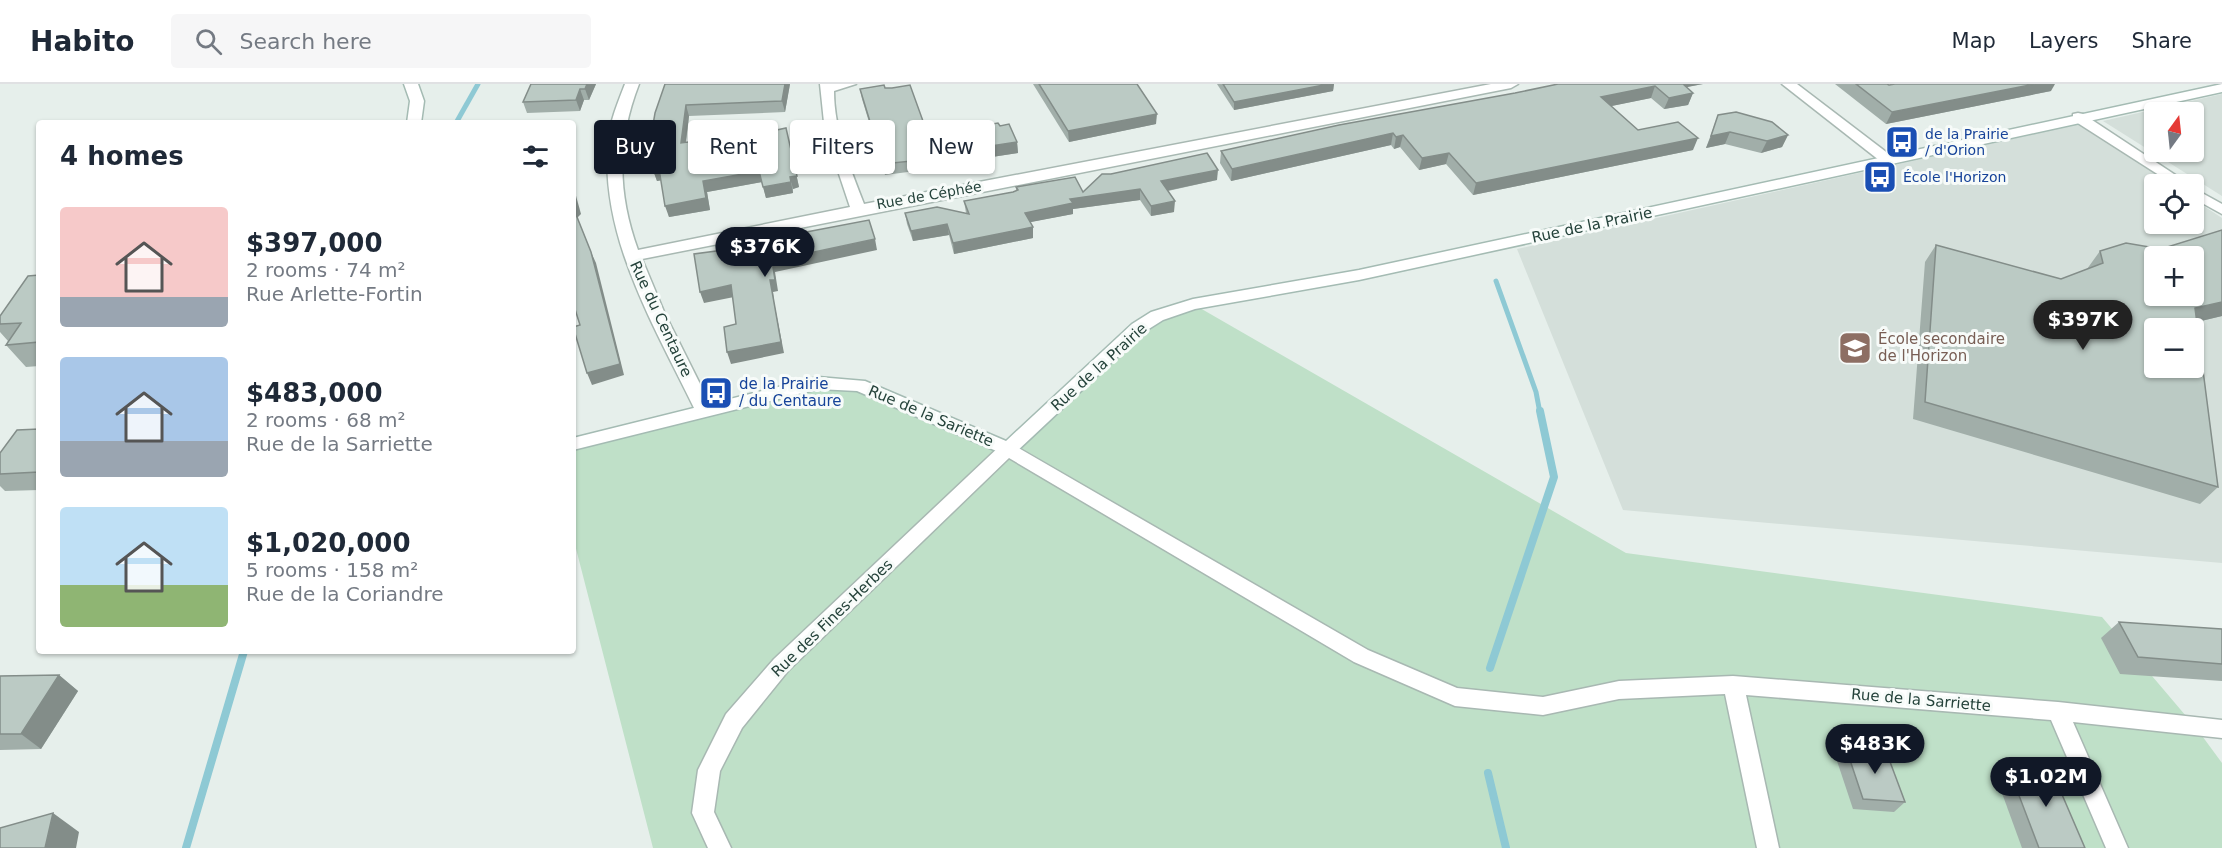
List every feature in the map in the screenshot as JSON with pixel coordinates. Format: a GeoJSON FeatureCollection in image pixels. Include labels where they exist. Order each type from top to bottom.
{"type":"FeatureCollection","features":[{"type":"Feature","properties":{"kind":"street"},"geometry":{"type":"LineString","coordinates":[[411,84],[417,101],[414,120]]}},
{"type":"Feature","properties":{"kind":"street","name":"Rue du Centaure"},"geometry":{"type":"LineString","coordinates":[[632,84],[615,139],[614,167],[631,256],[704,410]]}},
{"type":"Feature","properties":{"kind":"street"},"geometry":{"type":"LineString","coordinates":[[849,84],[826,86],[828,114],[833,139],[858,208]]}},
{"type":"Feature","properties":{"kind":"street","name":"Rue de Céphée"},"geometry":{"type":"LineString","coordinates":[[631,256],[858,208],[1270,132],[1511,84]]}},
{"type":"Feature","properties":{"kind":"street"},"geometry":{"type":"LineString","coordinates":[[1789,84],[1889,161]]}},
{"type":"Feature","properties":{"kind":"street","name":"Rue de la Prairie"},"geometry":{"type":"LineString","coordinates":[[1008,449],[1138,328],[1157,316],[1193,304],[1359,275],[1889,161],[2078,117],[2222,88]]}},
{"type":"Feature","properties":{"kind":"street"},"geometry":{"type":"LineString","coordinates":[[2078,117],[2166,174]]}},
{"type":"Feature","properties":{"kind":"street"},"geometry":{"type":"LineString","coordinates":[[2204,199],[2222,210]]}},
{"type":"Feature","properties":{"kind":"street","name":"Rue de la Sariette"},"geometry":{"type":"LineString","coordinates":[[576,443],[818,383],[860,385],[1008,449],[1361,656],[1455,697],[1543,706],[1618,690]]}},
{"type":"Feature","properties":{"kind":"street","name":"Rue des Fines-Herbes"},"geometry":{"type":"LineString","coordinates":[[720,848],[703,813],[709,770],[734,721],[781,665],[1008,449]]}},
{"type":"Feature","properties":{"kind":"street"},"geometry":{"type":"LineString","coordinates":[[1733,686],[1768,848]]}},
{"type":"Feature","properties":{"kind":"street","name":"Rue de la Sarriette"},"geometry":{"type":"LineString","coordinates":[[1618,690],[1733,686],[2058,711],[2222,729]]}},
{"type":"Feature","properties":{"kind":"street"},"geometry":{"type":"LineString","coordinates":[[2058,711],[2117,848]]}},
{"type":"Feature","properties":{"kind":"shaded area"},"geometry":{"type":"Polygon","coordinates":[[[2222,94],[2222,196],[2204,185],[2204,174],[2187,174],[2168,162],[2204,162],[2204,102],[2187,102],[2222,94]]]}},
{"type":"Feature","properties":{"kind":"shaded area"},"geometry":{"type":"Polygon","coordinates":[[[2144,112],[2144,147],[2103,121],[2144,112]]]}},
{"type":"Feature","properties":{"kind":"shaded area","name":"École secondaire de l'Horizon"},"geometry":{"type":"Polygon","coordinates":[[[2079,124],[2156,174],[2144,174],[2144,234],[2204,234],[2204,206],[2222,218],[2222,563],[1623,510],[1517,249],[2079,124]]]}},
{"type":"Feature","properties":{"kind":"green space"},"geometry":{"type":"Polygon","coordinates":[[[1193,304],[1626,553],[2102,617],[2197,729],[2222,763],[2222,848],[653,848],[576,549],[576,443],[843,383],[1008,449],[1138,328],[1193,304]]]}},
{"type":"Feature","properties":{"kind":"building"},"geometry":{"type":"Polygon","coordinates":[[[531,84],[587,84],[585,89],[580,89],[576,100],[523,102],[531,84]]]}},
{"type":"Feature","properties":{"kind":"building"},"geometry":{"type":"Polygon","coordinates":[[[665,84],[785,84],[782,101],[686,105],[681,143],[688,142],[688,174],[742,174],[703,181],[706,198],[665,206],[660,174],[676,174],[676,120],[654,120],[665,84]]]}},
{"type":"Feature","properties":{"kind":"building"},"geometry":{"type":"Polygon","coordinates":[[[1039,84],[1137,84],[1157,114],[1068,131],[1039,84]]]}},
{"type":"Feature","properties":{"kind":"building"},"geometry":{"type":"Polygon","coordinates":[[[1223,84],[1329,84],[1234,102],[1223,84]]]}},
{"type":"Feature","properties":{"kind":"building"},"geometry":{"type":"Polygon","coordinates":[[[1558,84],[1683,84],[1693,93],[1669,98],[1655,86],[1601,97],[1638,130],[1678,122],[1698,138],[1476,183],[1449,153],[1422,158],[1403,135],[1396,137],[1393,133],[1232,169],[1221,151],[1339,125],[1558,84]]]}},
{"type":"Feature","properties":{"kind":"building"},"geometry":{"type":"Polygon","coordinates":[[[1856,84],[1889,85],[2035,84],[1892,112],[1856,84]]]}},
{"type":"Feature","properties":{"kind":"building"},"geometry":{"type":"Polygon","coordinates":[[[884,85],[885,88],[892,88],[910,85],[923,120],[907,120],[907,161],[895,163],[895,120],[870,120],[860,89],[884,85]]]}},
{"type":"Feature","properties":{"kind":"building"},"geometry":{"type":"Polygon","coordinates":[[[1736,112],[1772,122],[1788,135],[1767,141],[1730,132],[1711,136],[1718,115],[1736,112]]]}},
{"type":"Feature","properties":{"kind":"building"},"geometry":{"type":"Polygon","coordinates":[[[995,124],[1000,126],[1009,124],[1017,142],[995,145],[995,124]]]}},
{"type":"Feature","properties":{"kind":"building"},"geometry":{"type":"Polygon","coordinates":[[[786,128],[790,145],[790,174],[797,176],[790,177],[791,182],[763,187],[760,174],[778,174],[778,130],[786,128]]]}},
{"type":"Feature","properties":{"kind":"building"},"geometry":{"type":"Polygon","coordinates":[[[1207,153],[1218,170],[1161,181],[1175,201],[1151,206],[1140,189],[1070,199],[1073,203],[1025,213],[1033,227],[953,243],[947,224],[911,231],[905,213],[937,207],[969,214],[964,201],[1013,192],[1018,190],[1016,187],[1075,177],[1083,192],[1102,174],[1207,153]]]}},
{"type":"Feature","properties":{"kind":"building"},"geometry":{"type":"Polygon","coordinates":[[[576,214],[591,252],[620,364],[587,373],[576,337],[576,326],[580,325],[576,312],[576,214]]]}},
{"type":"Feature","properties":{"kind":"building"},"geometry":{"type":"Polygon","coordinates":[[[869,220],[875,239],[772,261],[775,280],[770,280],[781,342],[727,352],[724,327],[736,324],[731,285],[700,292],[694,254],[754,246],[774,242],[775,238],[869,220]]]}},
{"type":"Feature","properties":{"kind":"building"},"geometry":{"type":"Polygon","coordinates":[[[2222,230],[2222,302],[2204,306],[2204,246],[2171,246],[2222,230]]]}},
{"type":"Feature","properties":{"kind":"building"},"geometry":{"type":"Polygon","coordinates":[[[2126,243],[2144,246],[2144,306],[2204,306],[2195,308],[2196,318],[2144,318],[2144,378],[2204,378],[2218,487],[1925,402],[1936,245],[2061,279],[2103,263],[2100,251],[2126,243]]]}},
{"type":"Feature","properties":{"kind":"building"},"geometry":{"type":"Polygon","coordinates":[[[36,275],[36,342],[6,345],[21,323],[0,324],[0,316],[28,276],[36,275]]]}},
{"type":"Feature","properties":{"kind":"building"},"geometry":{"type":"Polygon","coordinates":[[[36,429],[36,472],[0,474],[0,453],[17,430],[36,429]]]}},
{"type":"Feature","properties":{"kind":"building"},"geometry":{"type":"Polygon","coordinates":[[[2119,622],[2222,629],[2222,664],[2138,657],[2119,622]]]}},
{"type":"Feature","properties":{"kind":"building"},"geometry":{"type":"Polygon","coordinates":[[[59,675],[21,734],[0,734],[0,676],[59,675]]]}},
{"type":"Feature","properties":{"kind":"building"},"geometry":{"type":"Polygon","coordinates":[[[1846,748],[1886,751],[1905,802],[1863,799],[1846,748]]]}},
{"type":"Feature","properties":{"kind":"building"},"geometry":{"type":"Polygon","coordinates":[[[2007,764],[2051,769],[2085,848],[2039,848],[2007,764]]]}},
{"type":"Feature","properties":{"kind":"building"},"geometry":{"type":"Polygon","coordinates":[[[53,813],[45,848],[0,848],[0,828],[53,813]]]}},
{"type":"Feature","properties":{"kind":"waterway"},"geometry":{"type":"LineString","coordinates":[[458,120],[478,84]]}},
{"type":"Feature","properties":{"kind":"waterway"},"geometry":{"type":"LineString","coordinates":[[1496,281],[1536,392],[1540,413]]}},
{"type":"Feature","properties":{"kind":"waterway"},"geometry":{"type":"LineString","coordinates":[[1490,668],[1554,477],[1540,411]]}},
{"type":"Feature","properties":{"kind":"waterway"},"geometry":{"type":"LineString","coordinates":[[186,848],[243,654]]}},
{"type":"Feature","properties":{"kind":"waterway"},"geometry":{"type":"LineString","coordinates":[[1488,773],[1506,848]]}},
{"type":"Feature","properties":{"kind":"place","name":"de la Prairie / d'Orion"},"geometry":{"type":"Point","coordinates":[1902,142]}},
{"type":"Feature","properties":{"kind":"place","name":"École l'Horizon"},"geometry":{"type":"Point","coordinates":[1880,177]}},
{"type":"Feature","properties":{"kind":"place","name":"École secondaire de l'Horizon"},"geometry":{"type":"Point","coordinates":[1855,348]}},
{"type":"Feature","properties":{"kind":"place","name":"de la Prairie / du Centaure"},"geometry":{"type":"Point","coordinates":[716,393]}}]}
